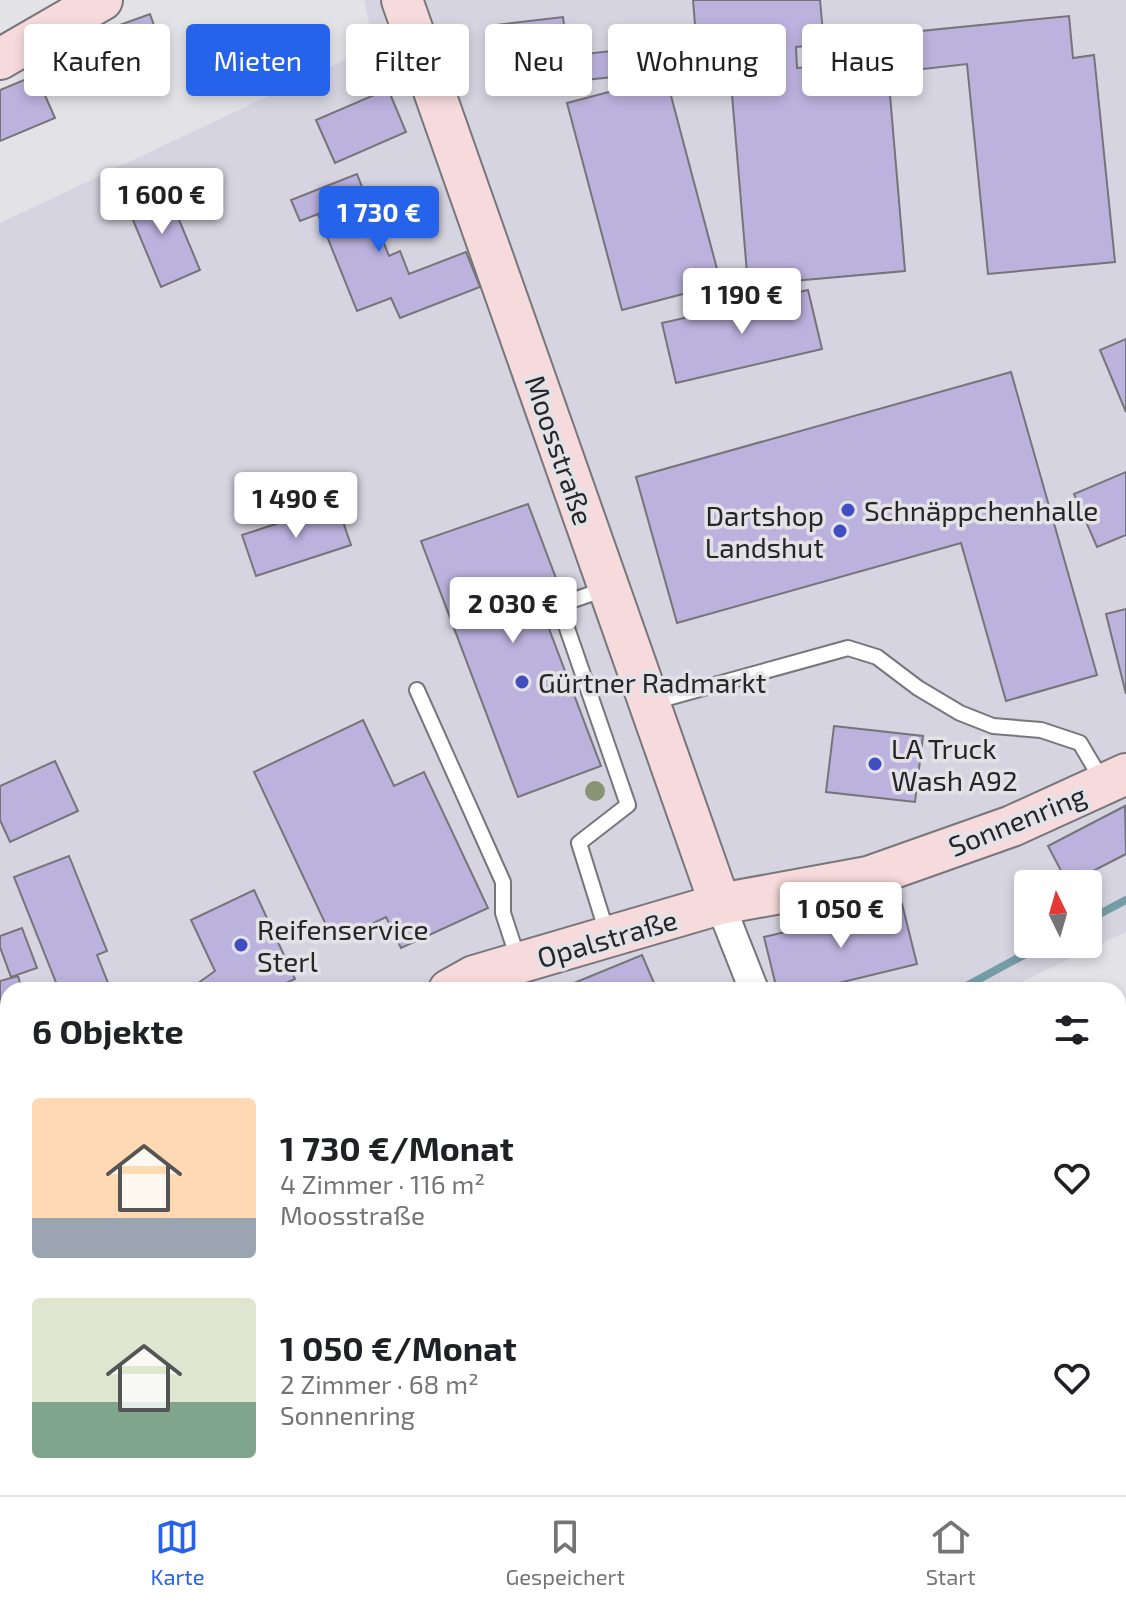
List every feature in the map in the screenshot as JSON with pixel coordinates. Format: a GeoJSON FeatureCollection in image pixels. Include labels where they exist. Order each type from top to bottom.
{"type":"FeatureCollection","features":[{"type":"Feature","properties":{"kind":"street"},"geometry":{"type":"LineString","coordinates":[[0,59],[102,0]]}},
{"type":"Feature","properties":{"kind":"street","name":"Moosstraße"},"geometry":{"type":"LineString","coordinates":[[402,0],[720,904],[751,982]]}},
{"type":"Feature","properties":{"kind":"street","name":"Sonnenring"},"geometry":{"type":"LineString","coordinates":[[720,904],[868,877],[1012,826],[1115,779]]}},
{"type":"Feature","properties":{"kind":"street","name":"Opalstraße"},"geometry":{"type":"LineString","coordinates":[[463,982],[474,976],[720,904]]}},
{"type":"Feature","properties":{"kind":"lane"},"geometry":{"type":"LineString","coordinates":[[608,937],[579,843],[628,805],[559,605],[609,588]]}},
{"type":"Feature","properties":{"kind":"lane"},"geometry":{"type":"LineString","coordinates":[[649,703],[848,648],[877,657],[918,688],[960,713],[993,726],[1041,730],[1080,743],[1115,779]]}},
{"type":"Feature","properties":{"kind":"lane"},"geometry":{"type":"LineString","coordinates":[[417,690],[503,882],[503,913],[520,963]]}},
{"type":"Feature","properties":{"kind":"shaded area"},"geometry":{"type":"Polygon","coordinates":[[[364,0],[1126,0],[1126,932],[1102,943],[1102,870],[1014,870],[1014,958],[1071,958],[1021,982],[0,982],[0,223],[268,96],[330,96],[330,67],[346,59],[346,96],[469,96],[469,24],[369,24],[364,0]]]}},
{"type":"Feature","properties":{"kind":"building"},"geometry":{"type":"Polygon","coordinates":[[[693,0],[820,0],[822,24],[802,24],[802,46],[796,47],[797,68],[802,68],[802,96],[890,96],[905,271],[748,285],[732,96],[786,96],[786,24],[695,24],[693,0]]]}},
{"type":"Feature","properties":{"kind":"building"},"geometry":{"type":"Polygon","coordinates":[[[150,14],[154,24],[122,24],[150,14]]]}},
{"type":"Feature","properties":{"kind":"building"},"geometry":{"type":"Polygon","coordinates":[[[1069,16],[1073,58],[1094,55],[1115,262],[988,274],[967,64],[923,69],[923,31],[1069,16]]]}},
{"type":"Feature","properties":{"kind":"building"},"geometry":{"type":"Polygon","coordinates":[[[563,17],[564,24],[504,24],[563,17]]]}},
{"type":"Feature","properties":{"kind":"building"},"geometry":{"type":"Polygon","coordinates":[[[608,51],[608,78],[592,79],[592,53],[608,51]]]}},
{"type":"Feature","properties":{"kind":"building"},"geometry":{"type":"Polygon","coordinates":[[[24,80],[24,96],[45,96],[55,118],[0,141],[0,90],[24,80]]]}},
{"type":"Feature","properties":{"kind":"building"},"geometry":{"type":"Polygon","coordinates":[[[608,92],[608,96],[671,96],[721,284],[622,310],[567,103],[608,92]]]}},
{"type":"Feature","properties":{"kind":"building"},"geometry":{"type":"Polygon","coordinates":[[[372,96],[391,96],[406,132],[335,163],[316,120],[372,96]]]}},
{"type":"Feature","properties":{"kind":"building"},"geometry":{"type":"Polygon","coordinates":[[[357,174],[389,256],[400,251],[409,274],[466,252],[480,287],[400,318],[391,298],[357,311],[318,214],[300,221],[291,200],[357,174]]]}},
{"type":"Feature","properties":{"kind":"building"},"geometry":{"type":"Polygon","coordinates":[[[164,184],[200,270],[161,287],[125,201],[164,184]]]}},
{"type":"Feature","properties":{"kind":"building"},"geometry":{"type":"Polygon","coordinates":[[[808,290],[822,349],[676,383],[662,323],[808,290]]]}},
{"type":"Feature","properties":{"kind":"building"},"geometry":{"type":"Polygon","coordinates":[[[1126,339],[1126,412],[1100,350],[1126,339]]]}},
{"type":"Feature","properties":{"kind":"building","name":"Schnäppchenhalle"},"geometry":{"type":"Polygon","coordinates":[[[1011,372],[1097,675],[1006,701],[961,543],[677,623],[636,477],[1011,372]]]}},
{"type":"Feature","properties":{"kind":"building"},"geometry":{"type":"Polygon","coordinates":[[[1126,472],[1126,535],[1097,547],[1074,494],[1126,472]]]}},
{"type":"Feature","properties":{"kind":"building"},"geometry":{"type":"Polygon","coordinates":[[[337,504],[351,545],[256,576],[242,535],[337,504]]]}},
{"type":"Feature","properties":{"kind":"building","name":"Gürtner Radmarkt"},"geometry":{"type":"Polygon","coordinates":[[[528,504],[560,589],[537,597],[601,766],[518,797],[421,541],[528,504]]]}},
{"type":"Feature","properties":{"kind":"building"},"geometry":{"type":"Polygon","coordinates":[[[1126,609],[1126,694],[1106,614],[1126,609]]]}},
{"type":"Feature","properties":{"kind":"building"},"geometry":{"type":"Polygon","coordinates":[[[363,720],[394,786],[424,772],[488,908],[401,948],[386,917],[334,942],[254,772],[363,720]]]}},
{"type":"Feature","properties":{"kind":"building","name":"LA Truck Wash A92"},"geometry":{"type":"Polygon","coordinates":[[[834,726],[923,736],[915,802],[826,792],[834,726]]]}},
{"type":"Feature","properties":{"kind":"building"},"geometry":{"type":"Polygon","coordinates":[[[55,761],[78,811],[10,842],[0,820],[0,786],[55,761]]]}},
{"type":"Feature","properties":{"kind":"building"},"geometry":{"type":"Polygon","coordinates":[[[1125,806],[1126,854],[1095,870],[1061,870],[1048,846],[1125,806]]]}},
{"type":"Feature","properties":{"kind":"building"},"geometry":{"type":"Polygon","coordinates":[[[69,856],[107,951],[97,955],[108,982],[56,982],[14,877],[69,856]]]}},
{"type":"Feature","properties":{"kind":"building","name":"Reifenservice Sterl"},"geometry":{"type":"Polygon","coordinates":[[[254,890],[295,979],[288,982],[200,982],[215,971],[191,920],[254,890]]]}},
{"type":"Feature","properties":{"kind":"building"},"geometry":{"type":"Polygon","coordinates":[[[902,904],[917,964],[843,982],[775,982],[764,937],[902,904]]]}},
{"type":"Feature","properties":{"kind":"building"},"geometry":{"type":"Polygon","coordinates":[[[22,928],[37,968],[11,977],[0,947],[0,936],[22,928]]]}},
{"type":"Feature","properties":{"kind":"building"},"geometry":{"type":"Polygon","coordinates":[[[642,955],[654,982],[576,982],[642,955]]]}},
{"type":"Feature","properties":{"kind":"building"},"geometry":{"type":"Polygon","coordinates":[[[18,976],[20,982],[0,982],[18,976]]]}},
{"type":"Feature","properties":{"kind":"waterway"},"geometry":{"type":"LineString","coordinates":[[1102,913],[1126,900]]}},
{"type":"Feature","properties":{"kind":"waterway"},"geometry":{"type":"LineString","coordinates":[[974,982],[1018,958]]}},
{"type":"Feature","properties":{"kind":"place","name":"Schnäppchenhalle"},"geometry":{"type":"Point","coordinates":[848,510]}},
{"type":"Feature","properties":{"kind":"place","name":"Dartshop Landshut"},"geometry":{"type":"Point","coordinates":[840,531]}},
{"type":"Feature","properties":{"kind":"place","name":"Gürtner Radmarkt"},"geometry":{"type":"Point","coordinates":[522,682]}},
{"type":"Feature","properties":{"kind":"place","name":"LA Truck Wash A92"},"geometry":{"type":"Point","coordinates":[875,764]}},
{"type":"Feature","properties":{"kind":"place","name":"Reifenservice Sterl"},"geometry":{"type":"Point","coordinates":[241,945]}}]}
